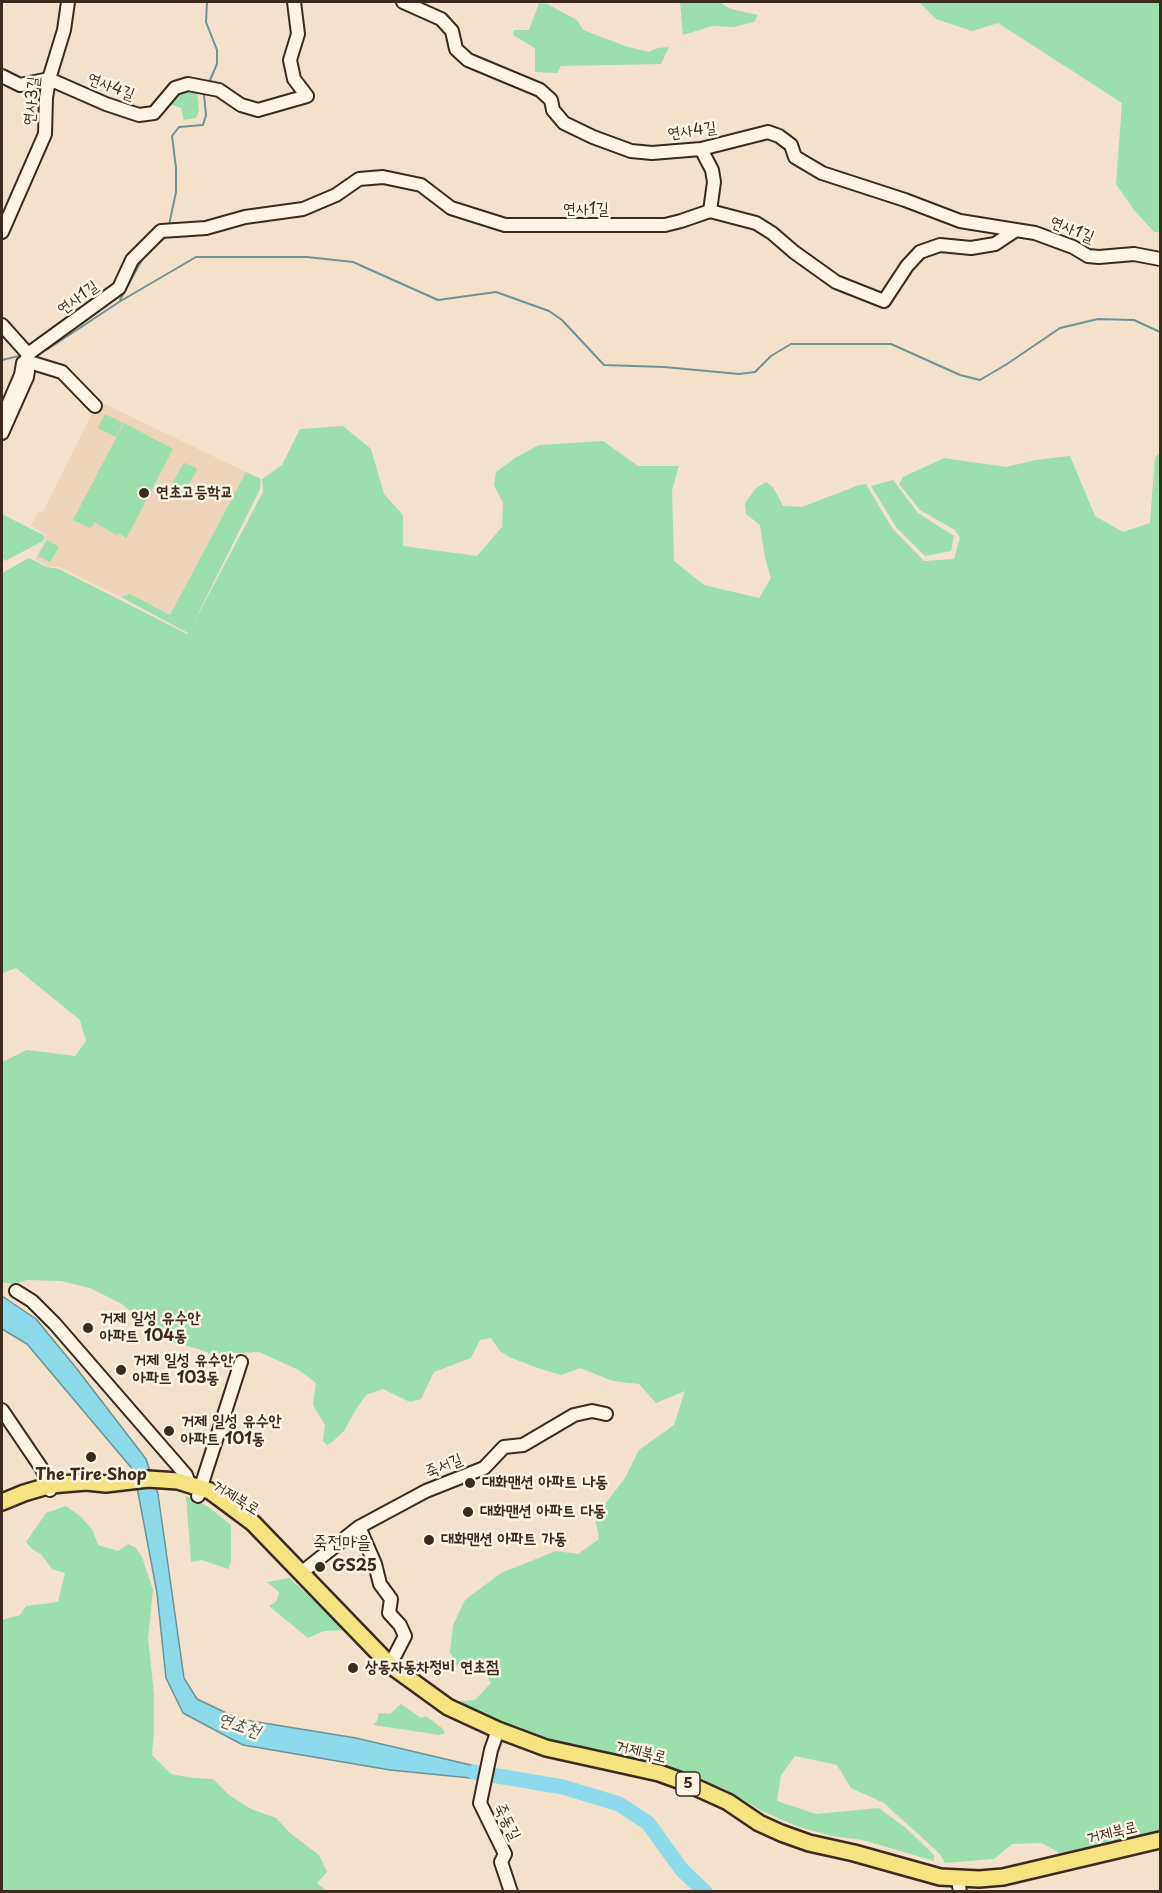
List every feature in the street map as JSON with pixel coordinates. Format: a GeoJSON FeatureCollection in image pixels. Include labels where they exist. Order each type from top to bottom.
{"type":"FeatureCollection","features":[{"type":"Feature","properties":{"kind":"main road"},"geometry":{"type":"LineString","coordinates":[[2,1502],[49,1488],[126,1485],[193,1489]]}},
{"type":"Feature","properties":{"kind":"main road"},"geometry":{"type":"LineString","coordinates":[[2,1508],[49,1488]]}},
{"type":"Feature","properties":{"kind":"main road","name":"거제북로"},"geometry":{"type":"LineString","coordinates":[[193,1489],[221,1498],[253,1523],[390,1665],[448,1707],[498,1730],[546,1748],[659,1773],[728,1802],[759,1823],[781,1833],[809,1843],[940,1877],[959,1885],[1161,1840]]}},
{"type":"Feature","properties":{"kind":"street","name":"연사3길"},"geometry":{"type":"LineString","coordinates":[[2,232],[45,134],[49,80],[64,30],[68,2]]}},
{"type":"Feature","properties":{"kind":"street","name":"연사4길"},"geometry":{"type":"LineString","coordinates":[[49,80],[139,115],[154,113],[175,88],[188,84],[219,90],[241,105],[258,110],[307,96],[294,79],[290,60],[298,34],[294,2]]}},
{"type":"Feature","properties":{"kind":"street","name":"연사4길"},"geometry":{"type":"LineString","coordinates":[[402,2],[441,19],[452,31],[456,49],[468,60],[540,90],[551,100],[554,110],[564,123],[592,137],[631,151],[652,153],[701,149],[768,132],[779,136],[791,145],[795,158],[822,173],[960,221],[1016,230]]}},
{"type":"Feature","properties":{"kind":"street"},"geometry":{"type":"LineString","coordinates":[[2,76],[20,85],[49,80]]}},
{"type":"Feature","properties":{"kind":"street"},"geometry":{"type":"LineString","coordinates":[[701,149],[712,170],[714,182],[710,211],[756,223],[836,282],[884,301],[907,266],[920,252],[940,245],[971,248],[995,244],[1016,230]]}},
{"type":"Feature","properties":{"kind":"street","name":"연사1길"},"geometry":{"type":"LineString","coordinates":[[30,354],[119,288],[132,260],[161,231],[206,228],[245,217],[303,209],[336,195],[358,178],[384,177],[421,185],[451,208],[505,225],[665,225],[710,211]]}},
{"type":"Feature","properties":{"kind":"street","name":"연사1길"},"geometry":{"type":"LineString","coordinates":[[1016,230],[1035,233],[1073,247],[1088,256],[1134,254],[1161,259]]}},
{"type":"Feature","properties":{"kind":"street"},"geometry":{"type":"LineString","coordinates":[[2,325],[30,354],[62,372],[94,406]]}},
{"type":"Feature","properties":{"kind":"street"},"geometry":{"type":"LineString","coordinates":[[2,419],[21,375],[23,363],[30,354]]}},
{"type":"Feature","properties":{"kind":"street"},"geometry":{"type":"LineString","coordinates":[[2,433],[27,377],[30,354]]}},
{"type":"Feature","properties":{"kind":"street"},"geometry":{"type":"LineString","coordinates":[[16,1291],[32,1301],[54,1324],[186,1475],[193,1489]]}},
{"type":"Feature","properties":{"kind":"street"},"geometry":{"type":"LineString","coordinates":[[193,1489],[243,1363]]}},
{"type":"Feature","properties":{"kind":"street"},"geometry":{"type":"LineString","coordinates":[[2,1410],[42,1469],[49,1488]]}},
{"type":"Feature","properties":{"kind":"street","name":"죽서길"},"geometry":{"type":"LineString","coordinates":[[301,1573],[358,1527],[426,1491],[484,1468],[504,1447],[523,1445],[574,1415],[591,1411],[606,1414]]}},
{"type":"Feature","properties":{"kind":"street"},"geometry":{"type":"LineString","coordinates":[[358,1527],[375,1564],[380,1584],[391,1599],[389,1613],[400,1625],[405,1636],[390,1665]]}},
{"type":"Feature","properties":{"kind":"street","name":"죽동길"},"geometry":{"type":"LineString","coordinates":[[498,1730],[491,1750],[480,1803],[505,1854],[501,1862],[511,1892]]}},
{"type":"Feature","properties":{"kind":"shaded area","name":"연초고등학교"},"geometry":{"type":"Polygon","coordinates":[[[92,398],[246,472],[170,615],[130,594],[121,597],[59,567],[47,566],[35,559],[47,535],[31,526],[38,512],[42,513],[94,409],[92,398]]]}},
{"type":"Feature","properties":{"kind":"green space"},"geometry":{"type":"Polygon","coordinates":[[[680,2],[719,2],[731,9],[758,15],[754,22],[734,27],[712,26],[683,35],[680,2]]]}},
{"type":"Feature","properties":{"kind":"green space"},"geometry":{"type":"Polygon","coordinates":[[[919,2],[1160,2],[1160,232],[1154,232],[1134,210],[1116,184],[1122,103],[998,23],[972,31],[936,19],[919,2]]]}},
{"type":"Feature","properties":{"kind":"green space"},"geometry":{"type":"Polygon","coordinates":[[[539,3],[547,4],[577,20],[583,30],[625,46],[649,52],[669,47],[661,64],[561,66],[557,73],[535,72],[535,48],[513,35],[514,30],[529,30],[539,3]]]}},
{"type":"Feature","properties":{"kind":"green space"},"geometry":{"type":"Polygon","coordinates":[[[188,89],[197,91],[199,111],[196,118],[184,120],[181,108],[169,104],[176,92],[188,89]]]}},
{"type":"Feature","properties":{"kind":"green space"},"geometry":{"type":"Polygon","coordinates":[[[105,414],[123,423],[116,437],[98,428],[105,414]]]}},
{"type":"Feature","properties":{"kind":"green space"},"geometry":{"type":"Polygon","coordinates":[[[124,423],[173,449],[126,539],[94,522],[90,528],[73,520],[124,423]]]}},
{"type":"Feature","properties":{"kind":"green space"},"geometry":{"type":"Polygon","coordinates":[[[343,426],[371,449],[384,494],[403,515],[403,546],[477,556],[502,527],[503,503],[494,485],[496,472],[539,445],[603,441],[638,466],[679,466],[672,490],[674,561],[704,585],[759,598],[771,578],[765,558],[760,525],[746,514],[745,503],[756,488],[766,482],[773,487],[783,506],[802,507],[866,484],[892,528],[924,561],[954,559],[960,538],[955,530],[920,510],[899,484],[903,477],[944,458],[1006,467],[1036,460],[1070,456],[1095,516],[1123,532],[1150,523],[1155,457],[1160,453],[1160,1833],[1060,1853],[1041,1843],[1012,1844],[994,1859],[945,1863],[940,1854],[884,1803],[851,1788],[837,1765],[795,1756],[781,1775],[777,1801],[816,1814],[879,1808],[907,1829],[934,1855],[934,1861],[863,1840],[832,1836],[799,1827],[762,1811],[723,1788],[681,1774],[587,1759],[450,1702],[475,1700],[491,1683],[481,1667],[457,1666],[450,1652],[453,1625],[465,1600],[501,1573],[556,1551],[578,1554],[599,1539],[595,1517],[625,1478],[639,1450],[674,1425],[685,1391],[656,1403],[639,1384],[613,1381],[580,1368],[561,1375],[538,1368],[509,1357],[500,1351],[491,1338],[480,1340],[471,1358],[434,1372],[421,1399],[410,1402],[383,1389],[366,1395],[344,1431],[327,1445],[323,1441],[325,1425],[313,1405],[316,1383],[299,1370],[259,1352],[211,1354],[165,1340],[122,1304],[90,1288],[61,1281],[28,1280],[12,1284],[2,1282],[2,1062],[27,1050],[75,1056],[86,1041],[80,1020],[16,968],[2,973],[2,573],[29,558],[47,567],[59,569],[187,634],[121,597],[130,594],[170,615],[246,472],[261,479],[260,489],[191,628],[263,492],[262,479],[282,465],[300,429],[343,426]]]}},
{"type":"Feature","properties":{"kind":"green space"},"geometry":{"type":"Polygon","coordinates":[[[185,463],[197,470],[179,501],[167,493],[185,463]]]}},
{"type":"Feature","properties":{"kind":"green space"},"geometry":{"type":"Polygon","coordinates":[[[893,480],[918,513],[954,536],[951,551],[925,556],[896,527],[871,486],[893,480]]]}},
{"type":"Feature","properties":{"kind":"green space"},"geometry":{"type":"Polygon","coordinates":[[[2,514],[45,536],[43,541],[5,561],[2,556],[4,553],[2,514]]]}},
{"type":"Feature","properties":{"kind":"green space"},"geometry":{"type":"Polygon","coordinates":[[[47,540],[59,547],[50,562],[38,556],[47,540]]]}},
{"type":"Feature","properties":{"kind":"green space"},"geometry":{"type":"Polygon","coordinates":[[[186,1496],[207,1506],[231,1525],[231,1562],[228,1569],[202,1560],[191,1562],[186,1496]]]}},
{"type":"Feature","properties":{"kind":"green space"},"geometry":{"type":"Polygon","coordinates":[[[66,1506],[92,1529],[98,1545],[118,1551],[128,1544],[136,1548],[142,1557],[153,1590],[148,1638],[154,1694],[152,1755],[171,1774],[213,1779],[229,1795],[251,1809],[276,1818],[290,1833],[319,1855],[327,1872],[317,1883],[327,1891],[2,1891],[2,1620],[20,1615],[26,1606],[58,1602],[65,1573],[52,1569],[41,1554],[26,1542],[46,1513],[66,1506]]]}},
{"type":"Feature","properties":{"kind":"green space"},"geometry":{"type":"Polygon","coordinates":[[[289,1578],[347,1630],[324,1631],[308,1638],[269,1606],[276,1602],[279,1592],[267,1582],[289,1578]]]}},
{"type":"Feature","properties":{"kind":"green space"},"geometry":{"type":"Polygon","coordinates":[[[401,1704],[421,1718],[426,1716],[445,1733],[440,1735],[373,1725],[379,1713],[390,1714],[401,1704]]]}},
{"type":"Feature","properties":{"kind":"water"},"geometry":{"type":"Polygon","coordinates":[[[2,1296],[36,1319],[146,1459],[158,1494],[184,1678],[197,1699],[239,1719],[356,1738],[492,1770],[491,1780],[390,1770],[243,1745],[183,1713],[166,1678],[157,1593],[134,1471],[27,1344],[2,1329],[2,1296]]]}},
{"type":"Feature","properties":{"kind":"waterway"},"geometry":{"type":"LineString","coordinates":[[207,2],[206,22],[217,50],[217,64],[208,85]]}},
{"type":"Feature","properties":{"kind":"waterway"},"geometry":{"type":"LineString","coordinates":[[169,225],[176,192],[172,136],[179,127],[203,125],[206,115],[205,93]]}},
{"type":"Feature","properties":{"kind":"waterway"},"geometry":{"type":"LineString","coordinates":[[153,248],[167,236]]}},
{"type":"Feature","properties":{"kind":"waterway"},"geometry":{"type":"LineString","coordinates":[[43,350],[196,257],[307,257],[353,262],[438,300],[496,292],[549,311],[562,320],[604,365],[664,367],[739,374],[755,372],[771,356],[791,344],[891,344],[960,375],[980,380],[1060,328],[1098,319],[1134,320],[1160,332]]}},
{"type":"Feature","properties":{"kind":"waterway"},"geometry":{"type":"LineString","coordinates":[[120,300],[143,258]]}},
{"type":"Feature","properties":{"kind":"waterway"},"geometry":{"type":"LineString","coordinates":[[2,360],[23,355]]}},
{"type":"Feature","properties":{"kind":"waterway","name":"연초천"},"geometry":{"type":"LineString","coordinates":[[474,1772],[563,1787],[619,1804],[648,1823],[682,1870],[705,1892]]}},
{"type":"Feature","properties":{"kind":"place","name":"연초고등학교"},"geometry":{"type":"Point","coordinates":[144,493]}},
{"type":"Feature","properties":{"kind":"place","name":"거제 일성 유수안 아파트 104동"},"geometry":{"type":"Point","coordinates":[88,1328]}},
{"type":"Feature","properties":{"kind":"place","name":"거제 일성 유수안 아파트 103동"},"geometry":{"type":"Point","coordinates":[121,1370]}},
{"type":"Feature","properties":{"kind":"place","name":"거제 일성 유수안 아파트 101동"},"geometry":{"type":"Point","coordinates":[169,1431]}},
{"type":"Feature","properties":{"kind":"place","name":"The Tire Shop"},"geometry":{"type":"Point","coordinates":[91,1457]}},
{"type":"Feature","properties":{"kind":"place","name":"대화맨션 아파트 나동"},"geometry":{"type":"Point","coordinates":[470,1483]}},
{"type":"Feature","properties":{"kind":"place","name":"대화맨션 아파트 다동"},"geometry":{"type":"Point","coordinates":[468,1512]}},
{"type":"Feature","properties":{"kind":"place","name":"대화맨션 아파트 가동"},"geometry":{"type":"Point","coordinates":[429,1540]}},
{"type":"Feature","properties":{"kind":"place","name":"GS25"},"geometry":{"type":"Point","coordinates":[320,1567]}},
{"type":"Feature","properties":{"kind":"place","name":"상동자동차정비 연초점"},"geometry":{"type":"Point","coordinates":[353,1668]}},
{"type":"Feature","properties":{"kind":"district","name":"죽전마을"},"geometry":{"type":"Point","coordinates":[342,1543]}}]}
